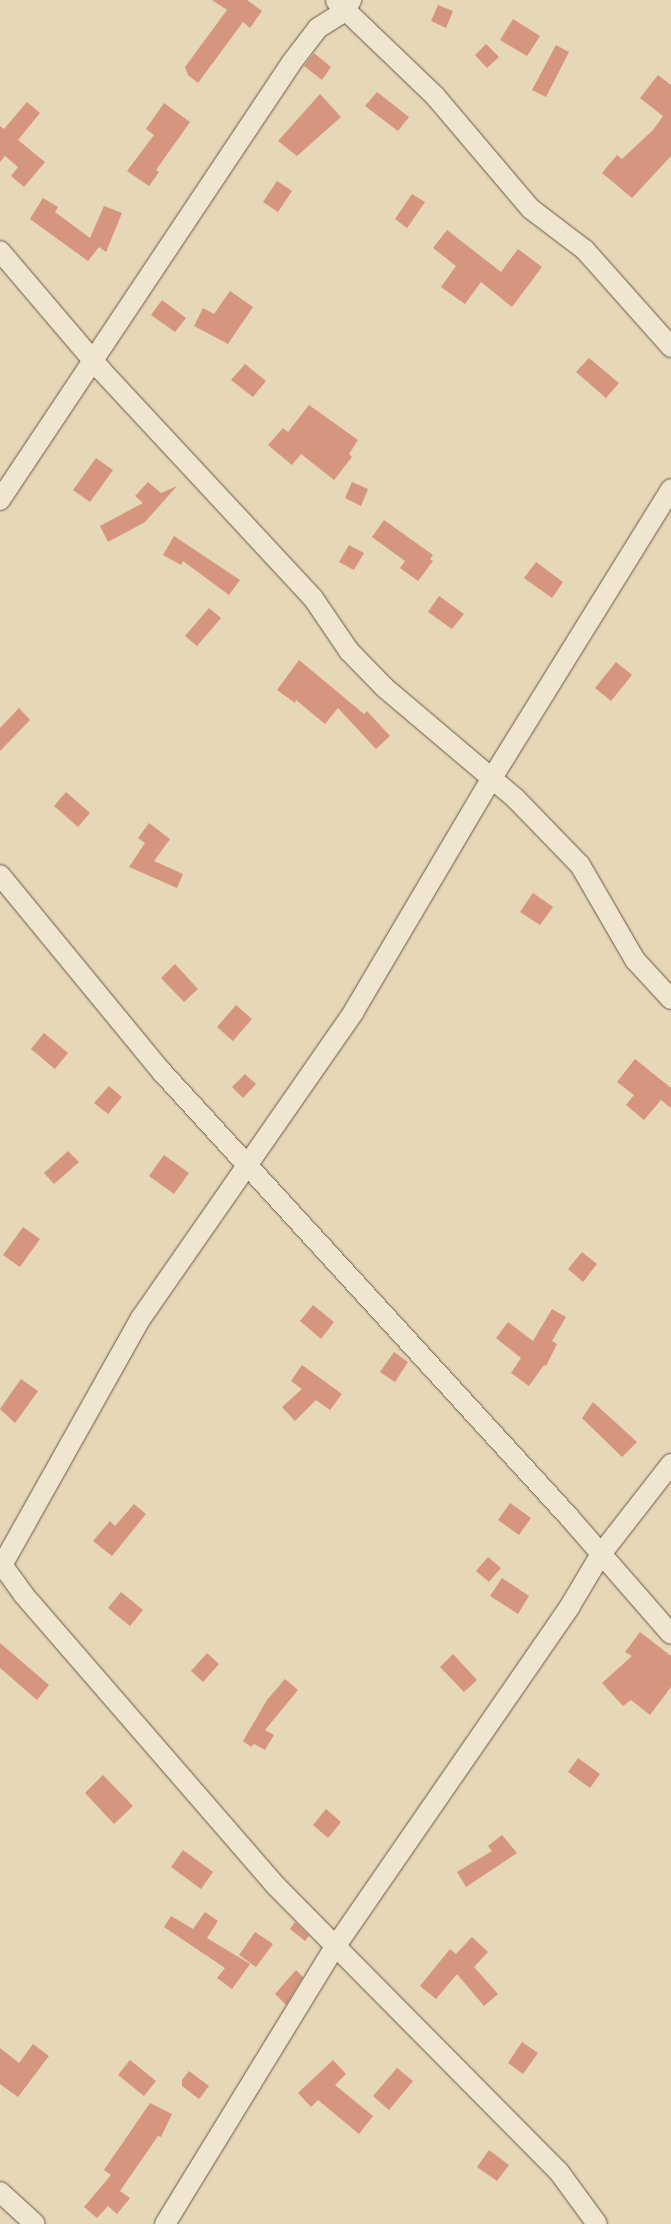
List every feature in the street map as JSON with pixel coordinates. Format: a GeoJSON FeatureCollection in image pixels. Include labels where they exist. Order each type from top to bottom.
{"type":"FeatureCollection","features":[{"type":"Feature","properties":{"kind":"street"},"geometry":{"type":"LineString","coordinates":[[0,500],[95,362],[292,62],[318,28],[344,4],[435,96],[531,208],[586,250],[671,347]]}},
{"type":"Feature","properties":{"kind":"street"},"geometry":{"type":"LineString","coordinates":[[0,251],[95,362],[313,598],[349,651],[384,687],[492,778],[580,865],[635,960],[671,999]]}},
{"type":"Feature","properties":{"kind":"street"},"geometry":{"type":"LineString","coordinates":[[597,2224],[559,2172],[335,1947],[270,1878],[22,1594],[1,1566],[141,1318],[354,1011],[492,778],[671,489]]}},
{"type":"Feature","properties":{"kind":"street"},"geometry":{"type":"LineString","coordinates":[[0,875],[162,1072],[601,1554],[671,1634]]}},
{"type":"Feature","properties":{"kind":"street"},"geometry":{"type":"LineString","coordinates":[[166,2224],[335,1947],[565,1614],[601,1554],[671,1464]]}},
{"type":"Feature","properties":{"kind":"street"},"geometry":{"type":"LineString","coordinates":[[0,2192],[36,2224]]}},
{"type":"Feature","properties":{"kind":"building"},"geometry":{"type":"Polygon","coordinates":[[[212,0],[247,0],[262,11],[250,28],[243,22],[198,83],[188,75],[185,67],[227,10],[212,0]]]}},
{"type":"Feature","properties":{"kind":"building"},"geometry":{"type":"Polygon","coordinates":[[[438,5],[453,11],[446,28],[431,21],[438,5]]]}},
{"type":"Feature","properties":{"kind":"building"},"geometry":{"type":"Polygon","coordinates":[[[513,19],[540,36],[527,56],[500,40],[513,19]]]}},
{"type":"Feature","properties":{"kind":"building"},"geometry":{"type":"Polygon","coordinates":[[[486,44],[499,57],[487,68],[475,55],[486,44]]]}},
{"type":"Feature","properties":{"kind":"building"},"geometry":{"type":"Polygon","coordinates":[[[556,45],[569,52],[546,97],[532,90],[556,45]]]}},
{"type":"Feature","properties":{"kind":"building"},"geometry":{"type":"Polygon","coordinates":[[[314,53],[331,67],[322,80],[304,66],[314,53]]]}},
{"type":"Feature","properties":{"kind":"building"},"geometry":{"type":"Polygon","coordinates":[[[658,75],[671,85],[671,156],[632,198],[602,173],[617,155],[622,159],[653,130],[663,116],[640,98],[658,75]]]}},
{"type":"Feature","properties":{"kind":"building"},"geometry":{"type":"Polygon","coordinates":[[[377,92],[409,117],[398,131],[365,106],[377,92]]]}},
{"type":"Feature","properties":{"kind":"building"},"geometry":{"type":"Polygon","coordinates":[[[320,94],[341,117],[297,156],[278,141],[320,94]]]}},
{"type":"Feature","properties":{"kind":"building"},"geometry":{"type":"Polygon","coordinates":[[[27,102],[40,113],[18,140],[45,162],[24,187],[11,176],[18,167],[5,156],[0,162],[0,126],[4,129],[27,102]]]}},
{"type":"Feature","properties":{"kind":"building"},"geometry":{"type":"Polygon","coordinates":[[[164,103],[190,122],[156,170],[159,172],[149,186],[127,171],[154,135],[146,129],[164,103]]]}},
{"type":"Feature","properties":{"kind":"building"},"geometry":{"type":"Polygon","coordinates":[[[277,181],[292,191],[278,212],[263,202],[277,181]]]}},
{"type":"Feature","properties":{"kind":"building"},"geometry":{"type":"Polygon","coordinates":[[[412,194],[425,202],[407,228],[395,219],[412,194]]]}},
{"type":"Feature","properties":{"kind":"building"},"geometry":{"type":"Polygon","coordinates":[[[43,198],[58,207],[55,212],[90,238],[104,206],[122,213],[106,252],[99,247],[88,261],[30,219],[43,198]]]}},
{"type":"Feature","properties":{"kind":"building"},"geometry":{"type":"Polygon","coordinates":[[[447,230],[501,272],[518,249],[542,267],[512,307],[481,282],[465,304],[441,287],[456,266],[433,248],[447,230]]]}},
{"type":"Feature","properties":{"kind":"building"},"geometry":{"type":"Polygon","coordinates":[[[230,291],[253,307],[228,344],[194,326],[203,308],[214,314],[230,291]]]}},
{"type":"Feature","properties":{"kind":"building"},"geometry":{"type":"Polygon","coordinates":[[[162,300],[186,318],[175,332],[151,315],[162,300]]]}},
{"type":"Feature","properties":{"kind":"building"},"geometry":{"type":"Polygon","coordinates":[[[589,358],[619,383],[606,398],[576,372],[589,358]]]}},
{"type":"Feature","properties":{"kind":"building"},"geometry":{"type":"Polygon","coordinates":[[[245,364],[266,381],[253,397],[231,380],[245,364]]]}},
{"type":"Feature","properties":{"kind":"building"},"geometry":{"type":"Polygon","coordinates":[[[309,405],[358,440],[349,454],[352,457],[334,480],[301,454],[292,465],[268,445],[283,428],[288,432],[309,405]]]}},
{"type":"Feature","properties":{"kind":"building"},"geometry":{"type":"Polygon","coordinates":[[[96,458],[113,470],[90,502],[73,490],[96,458]]]}},
{"type":"Feature","properties":{"kind":"building"},"geometry":{"type":"Polygon","coordinates":[[[148,482],[161,493],[177,486],[145,522],[108,542],[100,526],[143,503],[135,496],[148,482]]]}},
{"type":"Feature","properties":{"kind":"building"},"geometry":{"type":"Polygon","coordinates":[[[352,482],[368,489],[361,506],[345,498],[352,482]]]}},
{"type":"Feature","properties":{"kind":"building"},"geometry":{"type":"Polygon","coordinates":[[[384,520],[433,555],[430,559],[433,561],[418,581],[400,568],[405,561],[372,537],[384,520]]]}},
{"type":"Feature","properties":{"kind":"building"},"geometry":{"type":"Polygon","coordinates":[[[174,536],[240,580],[229,595],[183,561],[181,565],[163,555],[174,536]]]}},
{"type":"Feature","properties":{"kind":"building"},"geometry":{"type":"Polygon","coordinates":[[[349,545],[364,553],[354,570],[339,562],[349,545]]]}},
{"type":"Feature","properties":{"kind":"building"},"geometry":{"type":"Polygon","coordinates":[[[536,562],[563,582],[552,598],[524,578],[536,562]]]}},
{"type":"Feature","properties":{"kind":"building"},"geometry":{"type":"Polygon","coordinates":[[[439,596],[464,614],[452,629],[428,612],[439,596]]]}},
{"type":"Feature","properties":{"kind":"building"},"geometry":{"type":"Polygon","coordinates":[[[209,608],[221,618],[197,646],[185,636],[209,608]]]}},
{"type":"Feature","properties":{"kind":"building"},"geometry":{"type":"Polygon","coordinates":[[[299,660],[364,714],[367,711],[390,736],[376,749],[338,708],[325,724],[296,700],[295,703],[277,690],[299,660]]]}},
{"type":"Feature","properties":{"kind":"building"},"geometry":{"type":"Polygon","coordinates":[[[616,662],[632,675],[611,701],[595,688],[616,662]]]}},
{"type":"Feature","properties":{"kind":"building"},"geometry":{"type":"Polygon","coordinates":[[[19,708],[30,720],[0,751],[0,728],[19,708]]]}},
{"type":"Feature","properties":{"kind":"building"},"geometry":{"type":"Polygon","coordinates":[[[66,792],[90,813],[78,827],[54,806],[66,792]]]}},
{"type":"Feature","properties":{"kind":"building"},"geometry":{"type":"Polygon","coordinates":[[[149,823],[170,839],[154,861],[183,874],[177,888],[129,867],[145,843],[138,838],[149,823]]]}},
{"type":"Feature","properties":{"kind":"building"},"geometry":{"type":"Polygon","coordinates":[[[533,893],[553,907],[540,925],[520,912],[533,893]]]}},
{"type":"Feature","properties":{"kind":"building"},"geometry":{"type":"Polygon","coordinates":[[[175,964],[198,989],[184,1002],[161,978],[175,964]]]}},
{"type":"Feature","properties":{"kind":"building"},"geometry":{"type":"Polygon","coordinates":[[[236,1005],[252,1019],[233,1041],[217,1027],[236,1005]]]}},
{"type":"Feature","properties":{"kind":"building"},"geometry":{"type":"Polygon","coordinates":[[[44,1033],[68,1053],[55,1069],[31,1049],[44,1033]]]}},
{"type":"Feature","properties":{"kind":"building"},"geometry":{"type":"Polygon","coordinates":[[[635,1059],[671,1088],[671,1108],[661,1100],[644,1120],[626,1105],[634,1095],[617,1082],[635,1059]]]}},
{"type":"Feature","properties":{"kind":"building"},"geometry":{"type":"Polygon","coordinates":[[[245,1074],[256,1084],[243,1098],[232,1087],[245,1074]]]}},
{"type":"Feature","properties":{"kind":"building"},"geometry":{"type":"Polygon","coordinates":[[[109,1086],[122,1097],[108,1114],[94,1103],[109,1086]]]}},
{"type":"Feature","properties":{"kind":"building"},"geometry":{"type":"Polygon","coordinates":[[[68,1151],[79,1162],[54,1184],[44,1173],[68,1151]]]}},
{"type":"Feature","properties":{"kind":"building"},"geometry":{"type":"Polygon","coordinates":[[[164,1155],[189,1173],[174,1194],[149,1176],[164,1155]]]}},
{"type":"Feature","properties":{"kind":"building"},"geometry":{"type":"Polygon","coordinates":[[[23,1227],[40,1239],[20,1267],[3,1255],[23,1227]]]}},
{"type":"Feature","properties":{"kind":"building"},"geometry":{"type":"Polygon","coordinates":[[[582,1252],[597,1264],[583,1282],[568,1269],[582,1252]]]}},
{"type":"Feature","properties":{"kind":"building"},"geometry":{"type":"Polygon","coordinates":[[[313,1305],[334,1322],[321,1339],[300,1321],[313,1305]]]}},
{"type":"Feature","properties":{"kind":"building"},"geometry":{"type":"Polygon","coordinates":[[[552,1309],[566,1317],[552,1341],[557,1344],[546,1366],[544,1365],[529,1386],[511,1373],[521,1358],[496,1338],[508,1322],[533,1341],[552,1309]]]}},
{"type":"Feature","properties":{"kind":"building"},"geometry":{"type":"Polygon","coordinates":[[[394,1352],[408,1362],[395,1382],[380,1372],[394,1352]]]}},
{"type":"Feature","properties":{"kind":"building"},"geometry":{"type":"Polygon","coordinates":[[[302,1365],[342,1394],[330,1410],[316,1400],[295,1421],[282,1407],[302,1389],[291,1381],[302,1365]]]}},
{"type":"Feature","properties":{"kind":"building"},"geometry":{"type":"Polygon","coordinates":[[[21,1379],[38,1391],[15,1423],[0,1409],[21,1379]]]}},
{"type":"Feature","properties":{"kind":"building"},"geometry":{"type":"Polygon","coordinates":[[[593,1402],[637,1442],[622,1457],[582,1418],[593,1402]]]}},
{"type":"Feature","properties":{"kind":"building"},"geometry":{"type":"Polygon","coordinates":[[[510,1503],[531,1518],[519,1535],[498,1520],[510,1503]]]}},
{"type":"Feature","properties":{"kind":"building"},"geometry":{"type":"Polygon","coordinates":[[[134,1504],[146,1514],[112,1556],[93,1541],[110,1521],[115,1526],[134,1504]]]}},
{"type":"Feature","properties":{"kind":"building"},"geometry":{"type":"Polygon","coordinates":[[[488,1557],[501,1568],[489,1582],[476,1571],[488,1557]]]}},
{"type":"Feature","properties":{"kind":"building"},"geometry":{"type":"Polygon","coordinates":[[[502,1578],[529,1596],[518,1614],[490,1596],[502,1578]]]}},
{"type":"Feature","properties":{"kind":"building"},"geometry":{"type":"Polygon","coordinates":[[[121,1592],[143,1610],[130,1626],[108,1608],[121,1592]]]}},
{"type":"Feature","properties":{"kind":"building"},"geometry":{"type":"Polygon","coordinates":[[[640,1632],[671,1656],[671,1687],[650,1715],[631,1700],[623,1706],[602,1683],[632,1656],[625,1652],[640,1632]]]}},
{"type":"Feature","properties":{"kind":"building"},"geometry":{"type":"Polygon","coordinates":[[[0,1643],[49,1685],[37,1700],[0,1668],[0,1643]]]}},
{"type":"Feature","properties":{"kind":"building"},"geometry":{"type":"Polygon","coordinates":[[[207,1653],[219,1664],[203,1682],[191,1671],[207,1653]]]}},
{"type":"Feature","properties":{"kind":"building"},"geometry":{"type":"Polygon","coordinates":[[[453,1654],[477,1680],[464,1692],[440,1667],[453,1654]]]}},
{"type":"Feature","properties":{"kind":"building"},"geometry":{"type":"Polygon","coordinates":[[[285,1679],[298,1690],[265,1730],[274,1735],[265,1750],[254,1744],[251,1747],[243,1741],[267,1700],[285,1679]]]}},
{"type":"Feature","properties":{"kind":"building"},"geometry":{"type":"Polygon","coordinates":[[[578,1758],[600,1774],[590,1788],[568,1772],[578,1758]]]}},
{"type":"Feature","properties":{"kind":"building"},"geometry":{"type":"Polygon","coordinates":[[[103,1775],[133,1806],[114,1824],[85,1793],[103,1775]]]}},
{"type":"Feature","properties":{"kind":"building"},"geometry":{"type":"Polygon","coordinates":[[[326,1809],[341,1822],[328,1838],[313,1825],[326,1809]]]}},
{"type":"Feature","properties":{"kind":"building"},"geometry":{"type":"Polygon","coordinates":[[[502,1835],[517,1853],[466,1887],[457,1872],[492,1851],[488,1846],[502,1835]]]}},
{"type":"Feature","properties":{"kind":"building"},"geometry":{"type":"Polygon","coordinates":[[[183,1850],[213,1872],[201,1889],[171,1867],[183,1850]]]}},
{"type":"Feature","properties":{"kind":"building"},"geometry":{"type":"Polygon","coordinates":[[[205,1912],[218,1921],[207,1938],[250,1964],[232,1989],[217,1978],[225,1968],[164,1927],[171,1916],[193,1929],[205,1912]]]}},
{"type":"Feature","properties":{"kind":"building"},"geometry":{"type":"Polygon","coordinates":[[[295,1922],[309,1936],[305,1941],[290,1929],[295,1922]]]}},
{"type":"Feature","properties":{"kind":"building"},"geometry":{"type":"Polygon","coordinates":[[[255,1932],[273,1944],[256,1967],[239,1955],[255,1932]]]}},
{"type":"Feature","properties":{"kind":"building"},"geometry":{"type":"Polygon","coordinates":[[[472,1937],[488,1952],[474,1967],[498,1994],[484,2006],[457,1974],[436,1999],[420,1986],[450,1949],[456,1954],[472,1937]]]}},
{"type":"Feature","properties":{"kind":"building"},"geometry":{"type":"Polygon","coordinates":[[[296,1970],[303,1977],[286,2005],[275,1994],[296,1970]]]}},
{"type":"Feature","properties":{"kind":"building"},"geometry":{"type":"Polygon","coordinates":[[[522,2042],[538,2053],[523,2074],[508,2063],[522,2042]]]}},
{"type":"Feature","properties":{"kind":"building"},"geometry":{"type":"Polygon","coordinates":[[[33,2044],[49,2056],[18,2097],[0,2084],[0,2048],[19,2063],[33,2044]]]}},
{"type":"Feature","properties":{"kind":"building"},"geometry":{"type":"Polygon","coordinates":[[[130,2060],[156,2081],[144,2096],[118,2075],[130,2060]]]}},
{"type":"Feature","properties":{"kind":"building"},"geometry":{"type":"Polygon","coordinates":[[[333,2060],[346,2074],[335,2085],[373,2116],[359,2134],[318,2100],[311,2107],[298,2093],[333,2060]]]}},
{"type":"Feature","properties":{"kind":"building"},"geometry":{"type":"Polygon","coordinates":[[[397,2068],[413,2081],[389,2110],[373,2096],[397,2068]]]}},
{"type":"Feature","properties":{"kind":"building"},"geometry":{"type":"Polygon","coordinates":[[[189,2071],[209,2086],[199,2099],[182,2086],[182,2080],[189,2071]]]}},
{"type":"Feature","properties":{"kind":"building"},"geometry":{"type":"Polygon","coordinates":[[[150,2103],[172,2114],[161,2137],[158,2136],[120,2191],[130,2198],[117,2214],[108,2206],[97,2218],[84,2207],[111,2175],[104,2170],[150,2103]]]}},
{"type":"Feature","properties":{"kind":"building"},"geometry":{"type":"Polygon","coordinates":[[[489,2150],[509,2165],[497,2181],[477,2167],[489,2150]]]}}]}
